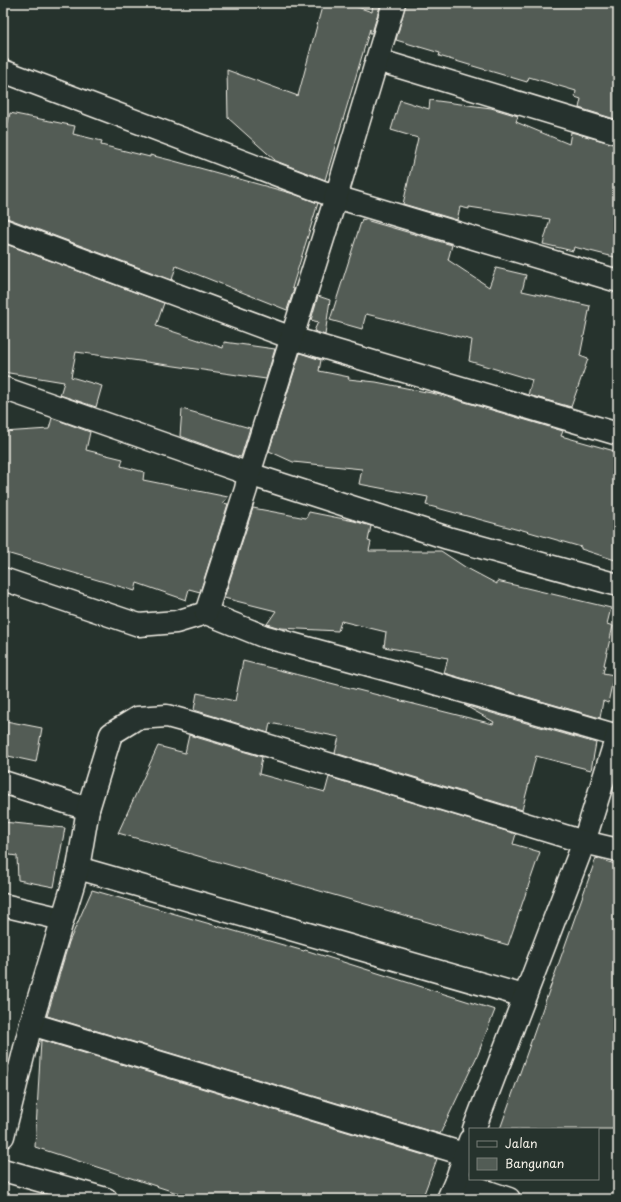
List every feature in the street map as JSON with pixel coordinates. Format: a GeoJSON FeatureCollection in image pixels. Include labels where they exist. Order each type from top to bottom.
{"type":"FeatureCollection","features":[{"type":"Feature","properties":{"kind":"street"},"geometry":{"type":"LineString","coordinates":[[206,613],[336,197],[394,3]]}},
{"type":"Feature","properties":{"kind":"street"},"geometry":{"type":"LineString","coordinates":[[378,60],[618,132]]}},
{"type":"Feature","properties":{"kind":"street"},"geometry":{"type":"LineString","coordinates":[[3,71],[336,197],[618,281]]}},
{"type":"Feature","properties":{"kind":"street"},"geometry":{"type":"LineString","coordinates":[[3,230],[292,338],[618,434]]}},
{"type":"Feature","properties":{"kind":"street"},"geometry":{"type":"LineString","coordinates":[[3,388],[249,474],[448,538],[618,585]]}},
{"type":"Feature","properties":{"kind":"street"},"geometry":{"type":"LineString","coordinates":[[3,579],[139,625],[176,622],[206,613],[263,636],[618,735],[584,842],[474,1128]]}},
{"type":"Feature","properties":{"kind":"street"},"geometry":{"type":"LineString","coordinates":[[3,1136],[31,1024],[78,868],[88,808],[111,734],[137,718],[167,716],[207,726],[584,842],[618,850]]}},
{"type":"Feature","properties":{"kind":"street"},"geometry":{"type":"LineString","coordinates":[[3,782],[88,808]]}},
{"type":"Feature","properties":{"kind":"street"},"geometry":{"type":"LineString","coordinates":[[78,868],[524,996]]}},
{"type":"Feature","properties":{"kind":"street"},"geometry":{"type":"LineString","coordinates":[[3,905],[62,919]]}},
{"type":"Feature","properties":{"kind":"street"},"geometry":{"type":"LineString","coordinates":[[31,1024],[467,1147],[452,1190],[509,1199]]}},
{"type":"Feature","properties":{"kind":"street"},"geometry":{"type":"LineString","coordinates":[[3,1170],[106,1199]]}},
{"type":"Feature","properties":{"kind":"building"},"geometry":{"type":"Polygon","coordinates":[[[323,3],[346,3],[372,12],[373,3],[381,3],[372,33],[370,33],[370,29],[325,180],[276,161],[228,118],[227,70],[298,96],[323,3]]]}},
{"type":"Feature","properties":{"kind":"building"},"geometry":{"type":"Polygon","coordinates":[[[406,3],[618,3],[618,120],[579,108],[581,99],[575,97],[576,91],[529,77],[527,82],[439,56],[440,53],[396,40],[406,3]]]}},
{"type":"Feature","properties":{"kind":"building"},"geometry":{"type":"Polygon","coordinates":[[[400,100],[429,109],[430,100],[491,108],[518,116],[516,122],[569,144],[571,132],[618,145],[618,258],[574,247],[573,251],[543,244],[550,219],[460,207],[457,220],[403,204],[418,138],[391,130],[400,100]]]}},
{"type":"Feature","properties":{"kind":"building"},"geometry":{"type":"Polygon","coordinates":[[[10,113],[75,126],[73,134],[102,141],[101,145],[150,157],[150,155],[174,161],[294,194],[318,203],[292,288],[294,289],[287,310],[176,266],[172,280],[7,218],[3,218],[3,146],[10,113]]]}},
{"type":"Feature","properties":{"kind":"building"},"geometry":{"type":"Polygon","coordinates":[[[362,219],[452,245],[448,260],[489,287],[496,268],[526,275],[522,291],[590,306],[580,356],[588,359],[571,407],[528,395],[532,380],[469,361],[472,340],[366,314],[362,329],[330,320],[362,219]]]}},
{"type":"Feature","properties":{"kind":"building"},"geometry":{"type":"Polygon","coordinates":[[[3,243],[164,303],[156,326],[223,348],[224,342],[275,349],[266,379],[76,352],[71,377],[102,386],[96,407],[60,395],[64,382],[3,372],[3,243]]]}},
{"type":"Feature","properties":{"kind":"building"},"geometry":{"type":"Polygon","coordinates":[[[318,296],[330,300],[325,335],[314,331],[318,322],[311,320],[318,296]]]}},
{"type":"Feature","properties":{"kind":"building"},"geometry":{"type":"Polygon","coordinates":[[[300,353],[321,360],[319,371],[349,377],[348,379],[376,382],[441,395],[563,431],[561,436],[618,452],[618,561],[581,549],[581,547],[426,505],[428,497],[359,484],[362,469],[293,462],[269,451],[300,353]]]}},
{"type":"Feature","properties":{"kind":"building"},"geometry":{"type":"Polygon","coordinates":[[[182,409],[250,428],[241,457],[180,436],[182,409]]]}},
{"type":"Feature","properties":{"kind":"building"},"geometry":{"type":"Polygon","coordinates":[[[52,418],[90,432],[86,450],[123,459],[121,466],[144,472],[143,480],[228,497],[223,503],[228,504],[200,592],[189,589],[186,600],[137,583],[135,591],[3,552],[3,432],[49,429],[52,418]]]}},
{"type":"Feature","properties":{"kind":"building"},"geometry":{"type":"Polygon","coordinates":[[[253,508],[306,518],[309,512],[354,521],[371,526],[368,541],[371,542],[369,551],[441,551],[465,567],[497,584],[497,581],[611,608],[607,624],[613,626],[603,673],[614,675],[608,703],[603,701],[600,718],[444,673],[448,658],[384,647],[386,632],[341,621],[338,631],[280,628],[267,624],[276,611],[224,598],[253,508]]]}},
{"type":"Feature","properties":{"kind":"building"},"geometry":{"type":"Polygon","coordinates":[[[243,661],[493,724],[494,722],[464,705],[596,743],[591,770],[536,756],[522,810],[335,753],[339,737],[270,723],[268,733],[194,710],[197,693],[235,701],[243,661]]]}},
{"type":"Feature","properties":{"kind":"building"},"geometry":{"type":"Polygon","coordinates":[[[6,721],[42,728],[36,762],[8,756],[6,721]]]}},
{"type":"Feature","properties":{"kind":"building"},"geometry":{"type":"Polygon","coordinates":[[[189,735],[262,757],[259,774],[325,792],[329,777],[516,834],[513,844],[540,852],[508,945],[118,833],[158,746],[185,753],[189,735]]]}},
{"type":"Feature","properties":{"kind":"building"},"geometry":{"type":"Polygon","coordinates":[[[3,822],[65,828],[54,887],[18,880],[17,856],[3,854],[3,822]]]}},
{"type":"Feature","properties":{"kind":"building"},"geometry":{"type":"Polygon","coordinates":[[[596,858],[618,865],[618,1129],[500,1128],[596,858]]]}},
{"type":"Feature","properties":{"kind":"building"},"geometry":{"type":"Polygon","coordinates":[[[92,890],[304,951],[305,950],[495,1010],[478,1054],[440,1134],[47,1016],[69,942],[92,890]]]}},
{"type":"Feature","properties":{"kind":"building"},"geometry":{"type":"Polygon","coordinates":[[[41,1040],[437,1159],[422,1199],[196,1199],[35,1147],[41,1040]]]}}]}
